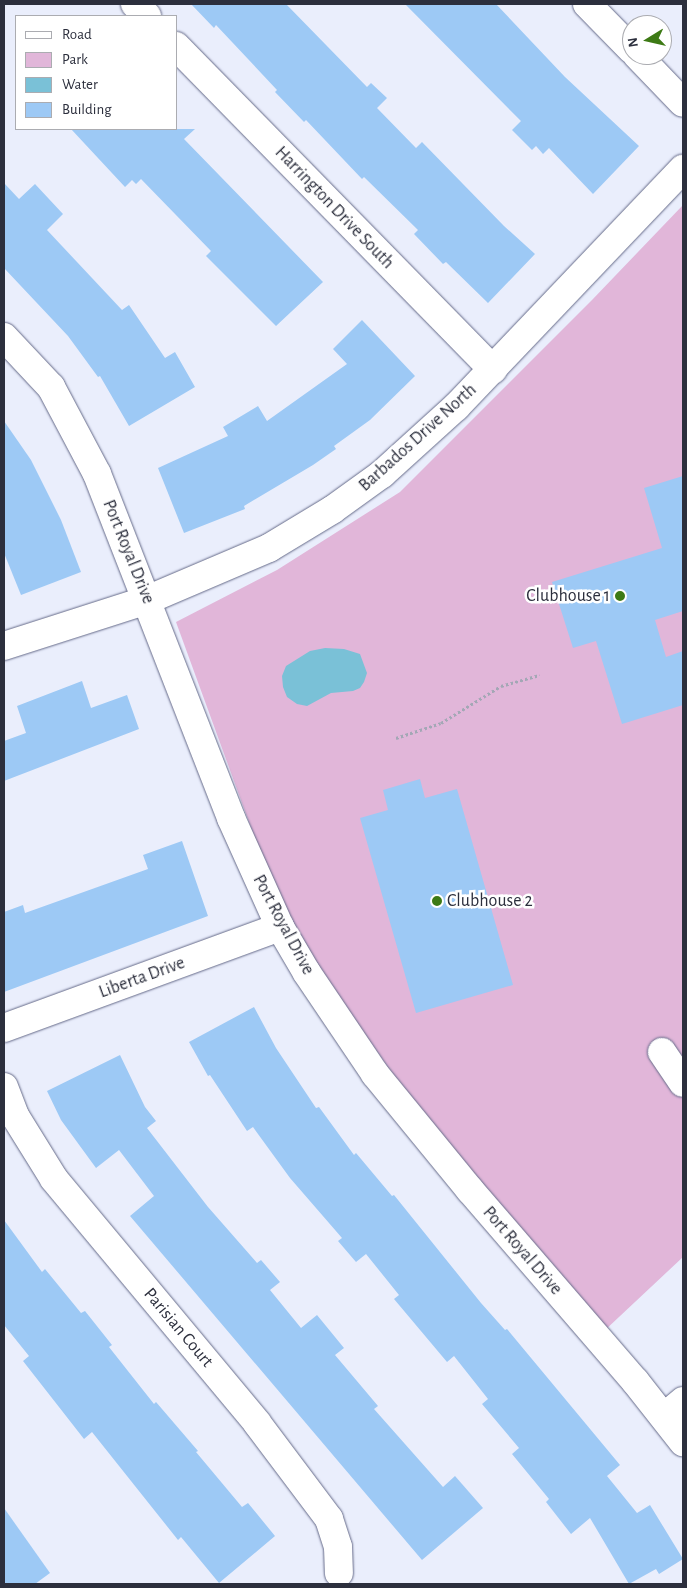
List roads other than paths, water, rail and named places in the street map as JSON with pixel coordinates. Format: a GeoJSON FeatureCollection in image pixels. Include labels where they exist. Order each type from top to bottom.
{"type":"FeatureCollection","features":[{"type":"Feature","properties":{"kind":"street"},"geometry":{"type":"LineString","coordinates":[[135,4],[146,15]]}},
{"type":"Feature","properties":{"kind":"street"},"geometry":{"type":"LineString","coordinates":[[587,4],[622,40]]}},
{"type":"Feature","properties":{"kind":"street","name":"Harrington Drive South"},"geometry":{"type":"LineString","coordinates":[[178,48],[493,370]]}},
{"type":"Feature","properties":{"kind":"street"},"geometry":{"type":"LineString","coordinates":[[647,65],[683,103]]}},
{"type":"Feature","properties":{"kind":"street","name":"Barbados Drive North"},"geometry":{"type":"LineString","coordinates":[[4,646],[147,600],[269,548],[332,510],[382,474],[493,370],[683,169]]}},
{"type":"Feature","properties":{"kind":"street","name":"Port Royal Drive"},"geometry":{"type":"LineString","coordinates":[[4,337],[50,387],[97,474],[231,818],[280,927],[307,973],[374,1074],[470,1190],[673,1409],[683,1442]]}},
{"type":"Feature","properties":{"kind":"street","name":"Liberta Drive"},"geometry":{"type":"LineString","coordinates":[[4,1028],[280,927]]}},
{"type":"Feature","properties":{"kind":"street"},"geometry":{"type":"LineString","coordinates":[[662,1052],[683,1083]]}},
{"type":"Feature","properties":{"kind":"street","name":"Parisian Court"},"geometry":{"type":"LineString","coordinates":[[4,1087],[15,1116],[54,1179],[257,1423],[329,1519],[338,1547],[339,1573]]}},
{"type":"Feature","properties":{"kind":"water"},"geometry":{"type":"Polygon","coordinates":[[[325,648],[344,649],[360,654],[367,673],[364,682],[360,688],[353,691],[331,693],[307,706],[297,704],[287,697],[283,687],[282,676],[286,666],[310,651],[325,648]]]}},
{"type":"Feature","properties":{"kind":"place","name":"Clubhouse 1"},"geometry":{"type":"Point","coordinates":[620,596]}},
{"type":"Feature","properties":{"kind":"place","name":"Clubhouse 2"},"geometry":{"type":"Point","coordinates":[437,901]}}]}
